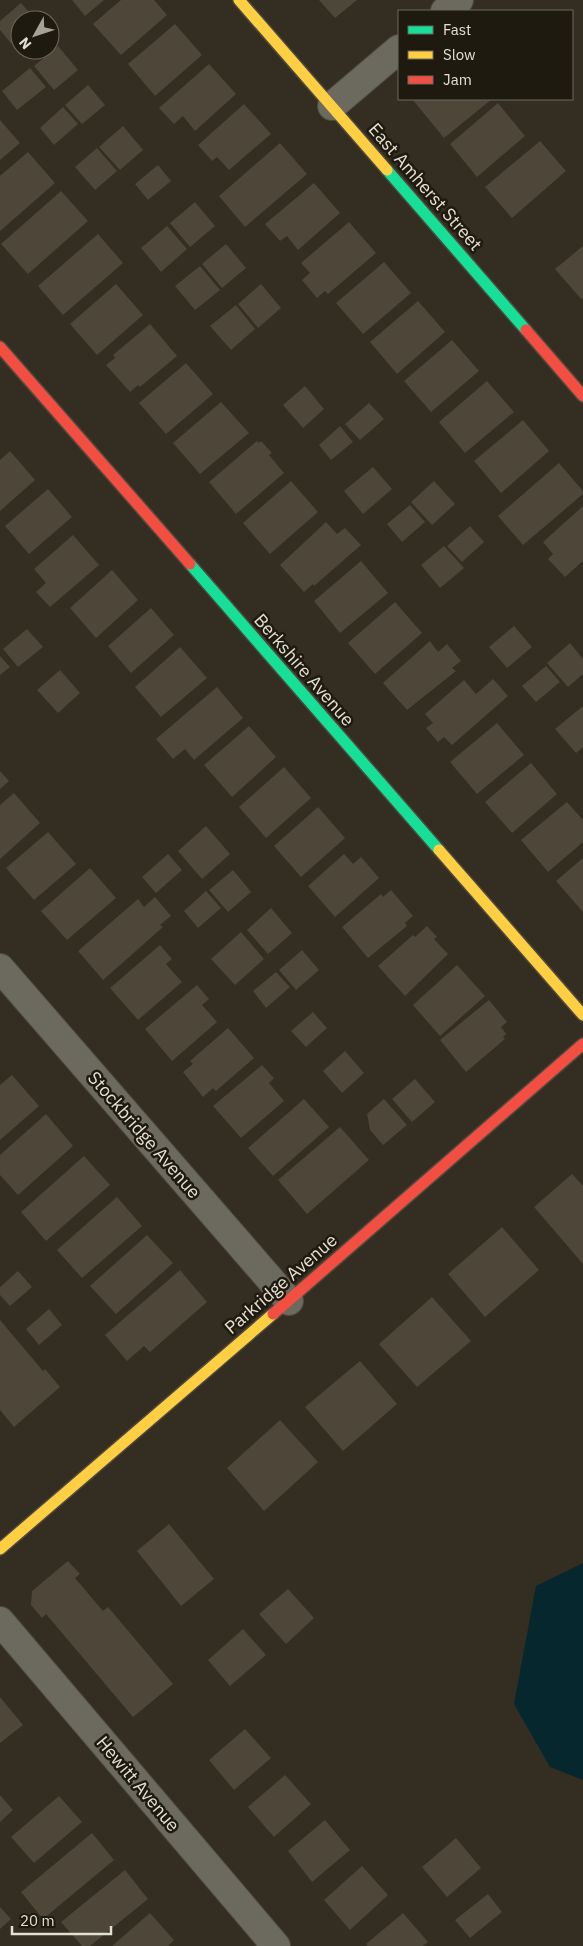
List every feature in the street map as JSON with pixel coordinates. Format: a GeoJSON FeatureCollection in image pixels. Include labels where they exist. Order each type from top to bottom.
{"type":"FeatureCollection","features":[{"type":"Feature","properties":{"kind":"street","name":"East Amherst Street"},"geometry":{"type":"LineString","coordinates":[[240,0],[583,396]]}},
{"type":"Feature","properties":{"kind":"street"},"geometry":{"type":"LineString","coordinates":[[446,10],[459,0]]}},
{"type":"Feature","properties":{"kind":"street"},"geometry":{"type":"LineString","coordinates":[[332,106],[398,51]]}},
{"type":"Feature","properties":{"kind":"street","name":"Berkshire Avenue"},"geometry":{"type":"LineString","coordinates":[[0,347],[583,1015]]}},
{"type":"Feature","properties":{"kind":"street","name":"Stockbridge Avenue"},"geometry":{"type":"LineString","coordinates":[[0,968],[289,1301]]}},
{"type":"Feature","properties":{"kind":"street","name":"Parkridge Avenue"},"geometry":{"type":"LineString","coordinates":[[0,1548],[289,1301],[583,1044]]}},
{"type":"Feature","properties":{"kind":"street","name":"Hewitt Avenue"},"geometry":{"type":"LineString","coordinates":[[0,1622],[276,1946]]}},
{"type":"Feature","properties":{"kind":"water"},"geometry":{"type":"Polygon","coordinates":[[[583,1563],[583,1780],[550,1767],[514,1704],[536,1586],[583,1563]]]}},
{"type":"Feature","properties":{"kind":"building"},"geometry":{"type":"Polygon","coordinates":[[[72,0],[104,0],[85,16],[72,0]]]}},
{"type":"Feature","properties":{"kind":"building"},"geometry":{"type":"Polygon","coordinates":[[[121,0],[154,0],[167,15],[121,55],[93,24],[121,0]]]}},
{"type":"Feature","properties":{"kind":"building"},"geometry":{"type":"Polygon","coordinates":[[[319,0],[357,0],[335,18],[319,0]]]}},
{"type":"Feature","properties":{"kind":"building"},"geometry":{"type":"Polygon","coordinates":[[[21,3],[27,10],[13,10],[21,3]]]}},
{"type":"Feature","properties":{"kind":"building"},"geometry":{"type":"Polygon","coordinates":[[[10,12],[10,42],[0,30],[0,21],[10,12]]]}},
{"type":"Feature","properties":{"kind":"building"},"geometry":{"type":"Polygon","coordinates":[[[175,24],[202,55],[155,96],[128,64],[175,24]]]}},
{"type":"Feature","properties":{"kind":"building"},"geometry":{"type":"Polygon","coordinates":[[[60,48],[78,70],[54,90],[34,66],[41,60],[60,60],[60,48]]]}},
{"type":"Feature","properties":{"kind":"building"},"geometry":{"type":"Polygon","coordinates":[[[209,64],[236,94],[195,131],[183,116],[174,124],[159,108],[209,64]]]}},
{"type":"Feature","properties":{"kind":"building"},"geometry":{"type":"Polygon","coordinates":[[[30,68],[46,87],[17,110],[2,91],[30,68]]]}},
{"type":"Feature","properties":{"kind":"building"},"geometry":{"type":"Polygon","coordinates":[[[88,85],[105,105],[82,124],[65,105],[88,85]]]}},
{"type":"Feature","properties":{"kind":"building"},"geometry":{"type":"Polygon","coordinates":[[[413,100],[491,100],[444,138],[413,100]]]}},
{"type":"Feature","properties":{"kind":"building"},"geometry":{"type":"Polygon","coordinates":[[[498,103],[525,136],[477,177],[450,144],[498,103]]]}},
{"type":"Feature","properties":{"kind":"building"},"geometry":{"type":"Polygon","coordinates":[[[244,104],[271,134],[229,170],[217,157],[212,161],[198,145],[244,104]]]}},
{"type":"Feature","properties":{"kind":"building"},"geometry":{"type":"Polygon","coordinates":[[[63,107],[78,124],[54,145],[40,128],[63,107]]]}},
{"type":"Feature","properties":{"kind":"building"},"geometry":{"type":"Polygon","coordinates":[[[0,120],[20,143],[0,160],[0,120]]]}},
{"type":"Feature","properties":{"kind":"building"},"geometry":{"type":"Polygon","coordinates":[[[123,126],[143,150],[120,170],[99,147],[123,126]]]}},
{"type":"Feature","properties":{"kind":"building"},"geometry":{"type":"Polygon","coordinates":[[[540,141],[566,171],[512,218],[485,187],[540,141]]]}},
{"type":"Feature","properties":{"kind":"building"},"geometry":{"type":"Polygon","coordinates":[[[280,143],[307,174],[245,227],[219,196],[280,143]]]}},
{"type":"Feature","properties":{"kind":"building"},"geometry":{"type":"Polygon","coordinates":[[[97,148],[117,171],[95,190],[75,167],[97,148]]]}},
{"type":"Feature","properties":{"kind":"building"},"geometry":{"type":"Polygon","coordinates":[[[28,152],[55,183],[0,231],[0,176],[28,152]]]}},
{"type":"Feature","properties":{"kind":"building"},"geometry":{"type":"Polygon","coordinates":[[[158,165],[171,181],[148,200],[135,184],[158,165]]]}},
{"type":"Feature","properties":{"kind":"building"},"geometry":{"type":"Polygon","coordinates":[[[314,183],[340,213],[298,250],[287,236],[280,241],[265,224],[314,183]]]}},
{"type":"Feature","properties":{"kind":"building"},"geometry":{"type":"Polygon","coordinates":[[[61,191],[88,221],[28,274],[1,244],[61,191]]]}},
{"type":"Feature","properties":{"kind":"building"},"geometry":{"type":"Polygon","coordinates":[[[195,202],[215,226],[190,247],[170,223],[195,202]]]}},
{"type":"Feature","properties":{"kind":"building"},"geometry":{"type":"Polygon","coordinates":[[[349,222],[376,253],[328,294],[325,291],[317,298],[302,280],[310,273],[301,263],[349,222]]]}},
{"type":"Feature","properties":{"kind":"building"},"geometry":{"type":"Polygon","coordinates":[[[167,226],[187,249],[161,272],[141,248],[167,226]]]}},
{"type":"Feature","properties":{"kind":"building"},"geometry":{"type":"Polygon","coordinates":[[[98,234],[123,263],[63,315],[38,286],[98,234]]]}},
{"type":"Feature","properties":{"kind":"building"},"geometry":{"type":"Polygon","coordinates":[[[226,244],[246,268],[222,288],[202,264],[226,244]]]}},
{"type":"Feature","properties":{"kind":"building"},"geometry":{"type":"Polygon","coordinates":[[[583,246],[583,298],[581,299],[555,269],[583,246]]]}},
{"type":"Feature","properties":{"kind":"building"},"geometry":{"type":"Polygon","coordinates":[[[384,262],[411,293],[363,334],[336,303],[384,262]]]}},
{"type":"Feature","properties":{"kind":"building"},"geometry":{"type":"Polygon","coordinates":[[[200,266],[220,290],[195,310],[175,286],[200,266]]]}},
{"type":"Feature","properties":{"kind":"building"},"geometry":{"type":"Polygon","coordinates":[[[116,284],[143,315],[97,355],[70,324],[116,284]]]}},
{"type":"Feature","properties":{"kind":"building"},"geometry":{"type":"Polygon","coordinates":[[[261,284],[281,308],[258,328],[238,304],[261,284]]]}},
{"type":"Feature","properties":{"kind":"building"},"geometry":{"type":"Polygon","coordinates":[[[418,301],[445,332],[397,374],[370,342],[418,301]]]}},
{"type":"Feature","properties":{"kind":"building"},"geometry":{"type":"Polygon","coordinates":[[[236,305],[255,329],[231,350],[210,326],[236,305]]]}},
{"type":"Feature","properties":{"kind":"building"},"geometry":{"type":"Polygon","coordinates":[[[150,324],[177,356],[140,387],[138,385],[130,392],[106,365],[115,358],[113,355],[150,324]]]}},
{"type":"Feature","properties":{"kind":"building"},"geometry":{"type":"Polygon","coordinates":[[[452,340],[479,371],[431,412],[404,381],[452,340]]]}},
{"type":"Feature","properties":{"kind":"building"},"geometry":{"type":"Polygon","coordinates":[[[186,363],[213,394],[166,434],[139,403],[186,363]]]}},
{"type":"Feature","properties":{"kind":"building"},"geometry":{"type":"Polygon","coordinates":[[[487,381],[514,412],[465,453],[439,422],[487,381]]]}},
{"type":"Feature","properties":{"kind":"building"},"geometry":{"type":"Polygon","coordinates":[[[305,386],[324,409],[303,428],[283,405],[305,386]]]}},
{"type":"Feature","properties":{"kind":"building"},"geometry":{"type":"Polygon","coordinates":[[[221,402],[249,433],[200,474],[173,443],[221,402]]]}},
{"type":"Feature","properties":{"kind":"building"},"geometry":{"type":"Polygon","coordinates":[[[369,403],[384,419],[360,440],[345,424],[369,403]]]}},
{"type":"Feature","properties":{"kind":"building"},"geometry":{"type":"Polygon","coordinates":[[[523,420],[549,451],[501,493],[474,461],[523,420]]]}},
{"type":"Feature","properties":{"kind":"building"},"geometry":{"type":"Polygon","coordinates":[[[340,426],[353,442],[331,460],[319,445],[340,426]]]}},
{"type":"Feature","properties":{"kind":"building"},"geometry":{"type":"Polygon","coordinates":[[[257,441],[259,443],[261,441],[272,453],[269,455],[284,473],[236,514],[209,482],[257,441]]]}},
{"type":"Feature","properties":{"kind":"building"},"geometry":{"type":"Polygon","coordinates":[[[10,451],[35,480],[0,511],[0,460],[10,451]]]}},
{"type":"Feature","properties":{"kind":"building"},"geometry":{"type":"Polygon","coordinates":[[[559,463],[583,491],[583,494],[523,545],[498,516],[559,463]]]}},
{"type":"Feature","properties":{"kind":"building"},"geometry":{"type":"Polygon","coordinates":[[[373,467],[392,489],[363,514],[344,491],[373,467]]]}},
{"type":"Feature","properties":{"kind":"building"},"geometry":{"type":"Polygon","coordinates":[[[291,481],[318,512],[270,554],[243,523],[291,481]]]}},
{"type":"Feature","properties":{"kind":"building"},"geometry":{"type":"Polygon","coordinates":[[[434,481],[455,504],[432,525],[411,502],[434,481]]]}},
{"type":"Feature","properties":{"kind":"building"},"geometry":{"type":"Polygon","coordinates":[[[48,489],[72,517],[29,554],[5,526],[48,489]]]}},
{"type":"Feature","properties":{"kind":"building"},"geometry":{"type":"Polygon","coordinates":[[[410,505],[425,522],[402,542],[387,524],[410,505]]]}},
{"type":"Feature","properties":{"kind":"building"},"geometry":{"type":"Polygon","coordinates":[[[583,506],[583,561],[565,577],[548,559],[553,554],[543,542],[583,506]]]}},
{"type":"Feature","properties":{"kind":"building"},"geometry":{"type":"Polygon","coordinates":[[[326,522],[337,534],[345,528],[361,545],[314,586],[313,584],[304,592],[280,565],[326,522]]]}},
{"type":"Feature","properties":{"kind":"building"},"geometry":{"type":"Polygon","coordinates":[[[470,526],[484,542],[462,562],[447,546],[470,526]]]}},
{"type":"Feature","properties":{"kind":"building"},"geometry":{"type":"Polygon","coordinates":[[[73,535],[99,565],[50,607],[36,592],[46,583],[34,569],[73,535]]]}},
{"type":"Feature","properties":{"kind":"building"},"geometry":{"type":"Polygon","coordinates":[[[444,546],[464,568],[440,588],[421,565],[444,546]]]}},
{"type":"Feature","properties":{"kind":"building"},"geometry":{"type":"Polygon","coordinates":[[[361,561],[388,593],[340,633],[314,601],[361,561]]]}},
{"type":"Feature","properties":{"kind":"building"},"geometry":{"type":"Polygon","coordinates":[[[112,570],[138,600],[96,638],[70,608],[112,570]]]}},
{"type":"Feature","properties":{"kind":"building"},"geometry":{"type":"Polygon","coordinates":[[[395,602],[422,633],[375,674],[348,643],[395,602]]]}},
{"type":"Feature","properties":{"kind":"building"},"geometry":{"type":"Polygon","coordinates":[[[151,608],[174,635],[131,673],[108,646],[151,608]]]}},
{"type":"Feature","properties":{"kind":"building"},"geometry":{"type":"Polygon","coordinates":[[[514,626],[532,647],[507,668],[489,647],[514,626]]]}},
{"type":"Feature","properties":{"kind":"building"},"geometry":{"type":"Polygon","coordinates":[[[27,629],[43,647],[18,667],[3,649],[27,629]]]}},
{"type":"Feature","properties":{"kind":"building"},"geometry":{"type":"Polygon","coordinates":[[[430,641],[438,652],[447,644],[461,661],[452,668],[456,671],[407,710],[383,683],[430,641]]]}},
{"type":"Feature","properties":{"kind":"building"},"geometry":{"type":"Polygon","coordinates":[[[570,643],[583,659],[583,674],[568,687],[547,663],[570,643]]]}},
{"type":"Feature","properties":{"kind":"building"},"geometry":{"type":"Polygon","coordinates":[[[180,647],[207,678],[161,717],[135,687],[180,647]]]}},
{"type":"Feature","properties":{"kind":"building"},"geometry":{"type":"Polygon","coordinates":[[[0,656],[10,667],[0,675],[0,656]]]}},
{"type":"Feature","properties":{"kind":"building"},"geometry":{"type":"Polygon","coordinates":[[[546,666],[560,682],[536,702],[522,686],[546,666]]]}},
{"type":"Feature","properties":{"kind":"building"},"geometry":{"type":"Polygon","coordinates":[[[60,670],[80,693],[58,713],[37,690],[60,670]]]}},
{"type":"Feature","properties":{"kind":"building"},"geometry":{"type":"Polygon","coordinates":[[[493,679],[508,696],[452,745],[444,737],[438,742],[426,728],[433,723],[425,714],[464,680],[476,694],[493,679]]]}},
{"type":"Feature","properties":{"kind":"building"},"geometry":{"type":"Polygon","coordinates":[[[217,687],[243,718],[194,760],[185,749],[173,759],[156,739],[217,687]]]}},
{"type":"Feature","properties":{"kind":"building"},"geometry":{"type":"Polygon","coordinates":[[[583,706],[583,747],[576,753],[555,729],[583,706]]]}},
{"type":"Feature","properties":{"kind":"building"},"geometry":{"type":"Polygon","coordinates":[[[497,723],[524,755],[477,794],[450,762],[497,723]]]}},
{"type":"Feature","properties":{"kind":"building"},"geometry":{"type":"Polygon","coordinates":[[[249,726],[276,757],[232,797],[204,765],[249,726]]]}},
{"type":"Feature","properties":{"kind":"building"},"geometry":{"type":"Polygon","coordinates":[[[531,763],[557,794],[512,833],[485,802],[531,763]]]}},
{"type":"Feature","properties":{"kind":"building"},"geometry":{"type":"Polygon","coordinates":[[[284,767],[311,798],[266,838],[239,807],[284,767]]]}},
{"type":"Feature","properties":{"kind":"building"},"geometry":{"type":"Polygon","coordinates":[[[0,771],[9,781],[0,789],[0,771]]]}},
{"type":"Feature","properties":{"kind":"building"},"geometry":{"type":"Polygon","coordinates":[[[14,793],[40,823],[0,859],[0,805],[14,793]]]}},
{"type":"Feature","properties":{"kind":"building"},"geometry":{"type":"Polygon","coordinates":[[[567,802],[583,820],[583,842],[548,872],[521,840],[567,802]]]}},
{"type":"Feature","properties":{"kind":"building"},"geometry":{"type":"Polygon","coordinates":[[[318,807],[345,838],[301,877],[274,846],[318,807]]]}},
{"type":"Feature","properties":{"kind":"building"},"geometry":{"type":"Polygon","coordinates":[[[206,826],[230,854],[202,879],[178,851],[206,826]]]}},
{"type":"Feature","properties":{"kind":"building"},"geometry":{"type":"Polygon","coordinates":[[[48,832],[76,864],[34,900],[6,868],[48,832]]]}},
{"type":"Feature","properties":{"kind":"building"},"geometry":{"type":"Polygon","coordinates":[[[168,854],[182,870],[156,893],[142,877],[168,854]]]}},
{"type":"Feature","properties":{"kind":"building"},"geometry":{"type":"Polygon","coordinates":[[[344,854],[353,864],[361,857],[379,878],[335,917],[308,886],[344,854]]]}},
{"type":"Feature","properties":{"kind":"building"},"geometry":{"type":"Polygon","coordinates":[[[583,858],[583,912],[556,881],[583,858]]]}},
{"type":"Feature","properties":{"kind":"building"},"geometry":{"type":"Polygon","coordinates":[[[90,868],[116,898],[67,940],[41,911],[90,868]]]}},
{"type":"Feature","properties":{"kind":"building"},"geometry":{"type":"Polygon","coordinates":[[[233,870],[251,892],[228,912],[209,890],[233,870]]]}},
{"type":"Feature","properties":{"kind":"building"},"geometry":{"type":"Polygon","coordinates":[[[391,890],[413,916],[405,923],[407,926],[368,958],[342,927],[381,894],[383,897],[391,890]]]}},
{"type":"Feature","properties":{"kind":"building"},"geometry":{"type":"Polygon","coordinates":[[[206,891],[221,908],[198,928],[184,911],[206,891]]]}},
{"type":"Feature","properties":{"kind":"building"},"geometry":{"type":"Polygon","coordinates":[[[155,897],[171,916],[160,925],[163,927],[103,980],[78,951],[138,899],[144,907],[155,897]]]}},
{"type":"Feature","properties":{"kind":"building"},"geometry":{"type":"Polygon","coordinates":[[[271,908],[292,933],[268,954],[247,930],[271,908]]]}},
{"type":"Feature","properties":{"kind":"building"},"geometry":{"type":"Polygon","coordinates":[[[427,926],[437,937],[434,939],[448,954],[405,996],[378,966],[413,935],[415,937],[427,926]]]}},
{"type":"Feature","properties":{"kind":"building"},"geometry":{"type":"Polygon","coordinates":[[[241,932],[264,959],[235,985],[211,959],[241,932]]]}},
{"type":"Feature","properties":{"kind":"building"},"geometry":{"type":"Polygon","coordinates":[[[160,945],[172,959],[166,964],[182,982],[138,1020],[110,988],[160,945]]]}},
{"type":"Feature","properties":{"kind":"building"},"geometry":{"type":"Polygon","coordinates":[[[302,950],[319,970],[296,990],[279,970],[302,950]]]}},
{"type":"Feature","properties":{"kind":"building"},"geometry":{"type":"Polygon","coordinates":[[[457,965],[485,996],[440,1036],[413,1005],[457,965]]]}},
{"type":"Feature","properties":{"kind":"building"},"geometry":{"type":"Polygon","coordinates":[[[276,972],[290,987],[266,1008],[253,991],[276,972]]]}},
{"type":"Feature","properties":{"kind":"building"},"geometry":{"type":"Polygon","coordinates":[[[197,985],[209,999],[202,1005],[217,1022],[172,1061],[145,1029],[197,985]]]}},
{"type":"Feature","properties":{"kind":"building"},"geometry":{"type":"Polygon","coordinates":[[[489,1000],[507,1022],[501,1027],[506,1034],[503,1037],[505,1039],[466,1072],[440,1040],[489,1000]]]}},
{"type":"Feature","properties":{"kind":"building"},"geometry":{"type":"Polygon","coordinates":[[[313,1012],[327,1028],[306,1047],[291,1031],[313,1012]]]}},
{"type":"Feature","properties":{"kind":"building"},"geometry":{"type":"Polygon","coordinates":[[[228,1028],[254,1058],[216,1091],[213,1088],[203,1097],[183,1072],[193,1064],[190,1061],[228,1028]]]}},
{"type":"Feature","properties":{"kind":"building"},"geometry":{"type":"Polygon","coordinates":[[[345,1051],[364,1073],[342,1093],[323,1071],[345,1051]]]}},
{"type":"Feature","properties":{"kind":"building"},"geometry":{"type":"Polygon","coordinates":[[[262,1065],[274,1078],[269,1083],[284,1101],[241,1138],[213,1106],[262,1065]]]}},
{"type":"Feature","properties":{"kind":"building"},"geometry":{"type":"Polygon","coordinates":[[[12,1075],[39,1106],[0,1140],[0,1085],[12,1075]]]}},
{"type":"Feature","properties":{"kind":"building"},"geometry":{"type":"Polygon","coordinates":[[[415,1079],[435,1102],[412,1122],[392,1099],[415,1079]]]}},
{"type":"Feature","properties":{"kind":"building"},"geometry":{"type":"Polygon","coordinates":[[[304,1099],[329,1127],[273,1176],[248,1148],[304,1099]]]}},
{"type":"Feature","properties":{"kind":"building"},"geometry":{"type":"Polygon","coordinates":[[[384,1099],[407,1125],[383,1145],[370,1130],[367,1114],[384,1099]]]}},
{"type":"Feature","properties":{"kind":"building"},"geometry":{"type":"Polygon","coordinates":[[[46,1114],[73,1146],[18,1195],[0,1175],[0,1155],[46,1114]]]}},
{"type":"Feature","properties":{"kind":"building"},"geometry":{"type":"Polygon","coordinates":[[[340,1127],[369,1160],[307,1214],[278,1180],[340,1127]]]}},
{"type":"Feature","properties":{"kind":"building"},"geometry":{"type":"Polygon","coordinates":[[[84,1156],[110,1185],[46,1241],[21,1212],[84,1156]]]}},
{"type":"Feature","properties":{"kind":"building"},"geometry":{"type":"Polygon","coordinates":[[[572,1174],[583,1186],[583,1264],[534,1207],[572,1174]]]}},
{"type":"Feature","properties":{"kind":"building"},"geometry":{"type":"Polygon","coordinates":[[[117,1197],[142,1226],[82,1278],[57,1250],[117,1197]]]}},
{"type":"Feature","properties":{"kind":"building"},"geometry":{"type":"Polygon","coordinates":[[[502,1227],[539,1270],[485,1317],[448,1274],[502,1227]]]}},
{"type":"Feature","properties":{"kind":"building"},"geometry":{"type":"Polygon","coordinates":[[[147,1235],[173,1263],[116,1314],[90,1286],[147,1235]]]}},
{"type":"Feature","properties":{"kind":"building"},"geometry":{"type":"Polygon","coordinates":[[[180,1270],[207,1302],[150,1352],[144,1346],[127,1361],[105,1335],[180,1270]]]}},
{"type":"Feature","properties":{"kind":"building"},"geometry":{"type":"Polygon","coordinates":[[[18,1271],[32,1287],[10,1306],[0,1295],[0,1287],[18,1271]]]}},
{"type":"Feature","properties":{"kind":"building"},"geometry":{"type":"Polygon","coordinates":[[[432,1297],[471,1341],[417,1387],[379,1344],[432,1297]]]}},
{"type":"Feature","properties":{"kind":"building"},"geometry":{"type":"Polygon","coordinates":[[[49,1309],[62,1325],[39,1345],[26,1329],[49,1309]]]}},
{"type":"Feature","properties":{"kind":"building"},"geometry":{"type":"Polygon","coordinates":[[[0,1320],[43,1371],[45,1369],[60,1387],[14,1427],[0,1410],[0,1320]]]}},
{"type":"Feature","properties":{"kind":"building"},"geometry":{"type":"Polygon","coordinates":[[[360,1361],[397,1404],[343,1451],[305,1407],[360,1361]]]}},
{"type":"Feature","properties":{"kind":"building"},"geometry":{"type":"Polygon","coordinates":[[[280,1420],[318,1462],[264,1511],[227,1468],[280,1420]]]}},
{"type":"Feature","properties":{"kind":"building"},"geometry":{"type":"Polygon","coordinates":[[[169,1524],[214,1579],[181,1606],[137,1551],[169,1524]]]}},
{"type":"Feature","properties":{"kind":"building"},"geometry":{"type":"Polygon","coordinates":[[[68,1561],[80,1574],[75,1578],[103,1611],[108,1607],[173,1684],[133,1717],[46,1614],[42,1618],[31,1605],[32,1591],[68,1561]]]}},
{"type":"Feature","properties":{"kind":"building"},"geometry":{"type":"Polygon","coordinates":[[[288,1589],[314,1618],[286,1644],[259,1614],[288,1589]]]}},
{"type":"Feature","properties":{"kind":"building"},"geometry":{"type":"Polygon","coordinates":[[[243,1629],[266,1655],[230,1686],[208,1660],[243,1629]]]}},
{"type":"Feature","properties":{"kind":"building"},"geometry":{"type":"Polygon","coordinates":[[[0,1697],[23,1725],[0,1743],[0,1697]]]}},
{"type":"Feature","properties":{"kind":"building"},"geometry":{"type":"Polygon","coordinates":[[[245,1729],[271,1758],[234,1790],[209,1760],[245,1729]]]}},
{"type":"Feature","properties":{"kind":"building"},"geometry":{"type":"Polygon","coordinates":[[[285,1775],[311,1804],[274,1837],[248,1807],[285,1775]]]}},
{"type":"Feature","properties":{"kind":"building"},"geometry":{"type":"Polygon","coordinates":[[[0,1795],[13,1810],[0,1822],[0,1795]]]}},
{"type":"Feature","properties":{"kind":"building"},"geometry":{"type":"Polygon","coordinates":[[[59,1796],[82,1822],[34,1863],[11,1837],[59,1796]]]}},
{"type":"Feature","properties":{"kind":"building"},"geometry":{"type":"Polygon","coordinates":[[[325,1820],[350,1850],[312,1882],[288,1851],[325,1820]]]}},
{"type":"Feature","properties":{"kind":"building"},"geometry":{"type":"Polygon","coordinates":[[[92,1833],[114,1860],[43,1919],[21,1892],[92,1833]]]}},
{"type":"Feature","properties":{"kind":"building"},"geometry":{"type":"Polygon","coordinates":[[[456,1838],[481,1868],[447,1897],[422,1867],[456,1838]]]}},
{"type":"Feature","properties":{"kind":"building"},"geometry":{"type":"Polygon","coordinates":[[[362,1866],[388,1895],[350,1930],[324,1900],[362,1866]]]}},
{"type":"Feature","properties":{"kind":"building"},"geometry":{"type":"Polygon","coordinates":[[[125,1870],[148,1899],[90,1946],[82,1946],[61,1922],[125,1870]]]}},
{"type":"Feature","properties":{"kind":"building"},"geometry":{"type":"Polygon","coordinates":[[[488,1894],[502,1912],[470,1938],[455,1920],[488,1894]]]}},
{"type":"Feature","properties":{"kind":"building"},"geometry":{"type":"Polygon","coordinates":[[[0,1907],[11,1919],[0,1929],[0,1907]]]}},
{"type":"Feature","properties":{"kind":"building"},"geometry":{"type":"Polygon","coordinates":[[[150,1913],[174,1940],[168,1946],[112,1946],[150,1913]]]}},
{"type":"Feature","properties":{"kind":"building"},"geometry":{"type":"Polygon","coordinates":[[[403,1913],[428,1942],[423,1946],[368,1946],[366,1944],[403,1913]]]}},
{"type":"Feature","properties":{"kind":"traffic: fast"},"geometry":{"type":"LineString","coordinates":[[387,170],[526,330]]}},
{"type":"Feature","properties":{"kind":"traffic: fast"},"geometry":{"type":"LineString","coordinates":[[190,564],[439,850]]}},
{"type":"Feature","properties":{"kind":"traffic: slow"},"geometry":{"type":"LineString","coordinates":[[239,0],[387,170]]}},
{"type":"Feature","properties":{"kind":"traffic: slow"},"geometry":{"type":"LineString","coordinates":[[439,850],[583,1015]]}},
{"type":"Feature","properties":{"kind":"traffic: slow"},"geometry":{"type":"LineString","coordinates":[[0,1549],[273,1314]]}},
{"type":"Feature","properties":{"kind":"traffic: jam"},"geometry":{"type":"LineString","coordinates":[[526,330],[583,396]]}},
{"type":"Feature","properties":{"kind":"traffic: jam"},"geometry":{"type":"LineString","coordinates":[[0,347],[190,564]]}},
{"type":"Feature","properties":{"kind":"traffic: jam"},"geometry":{"type":"LineString","coordinates":[[273,1314],[583,1044]]}}]}
